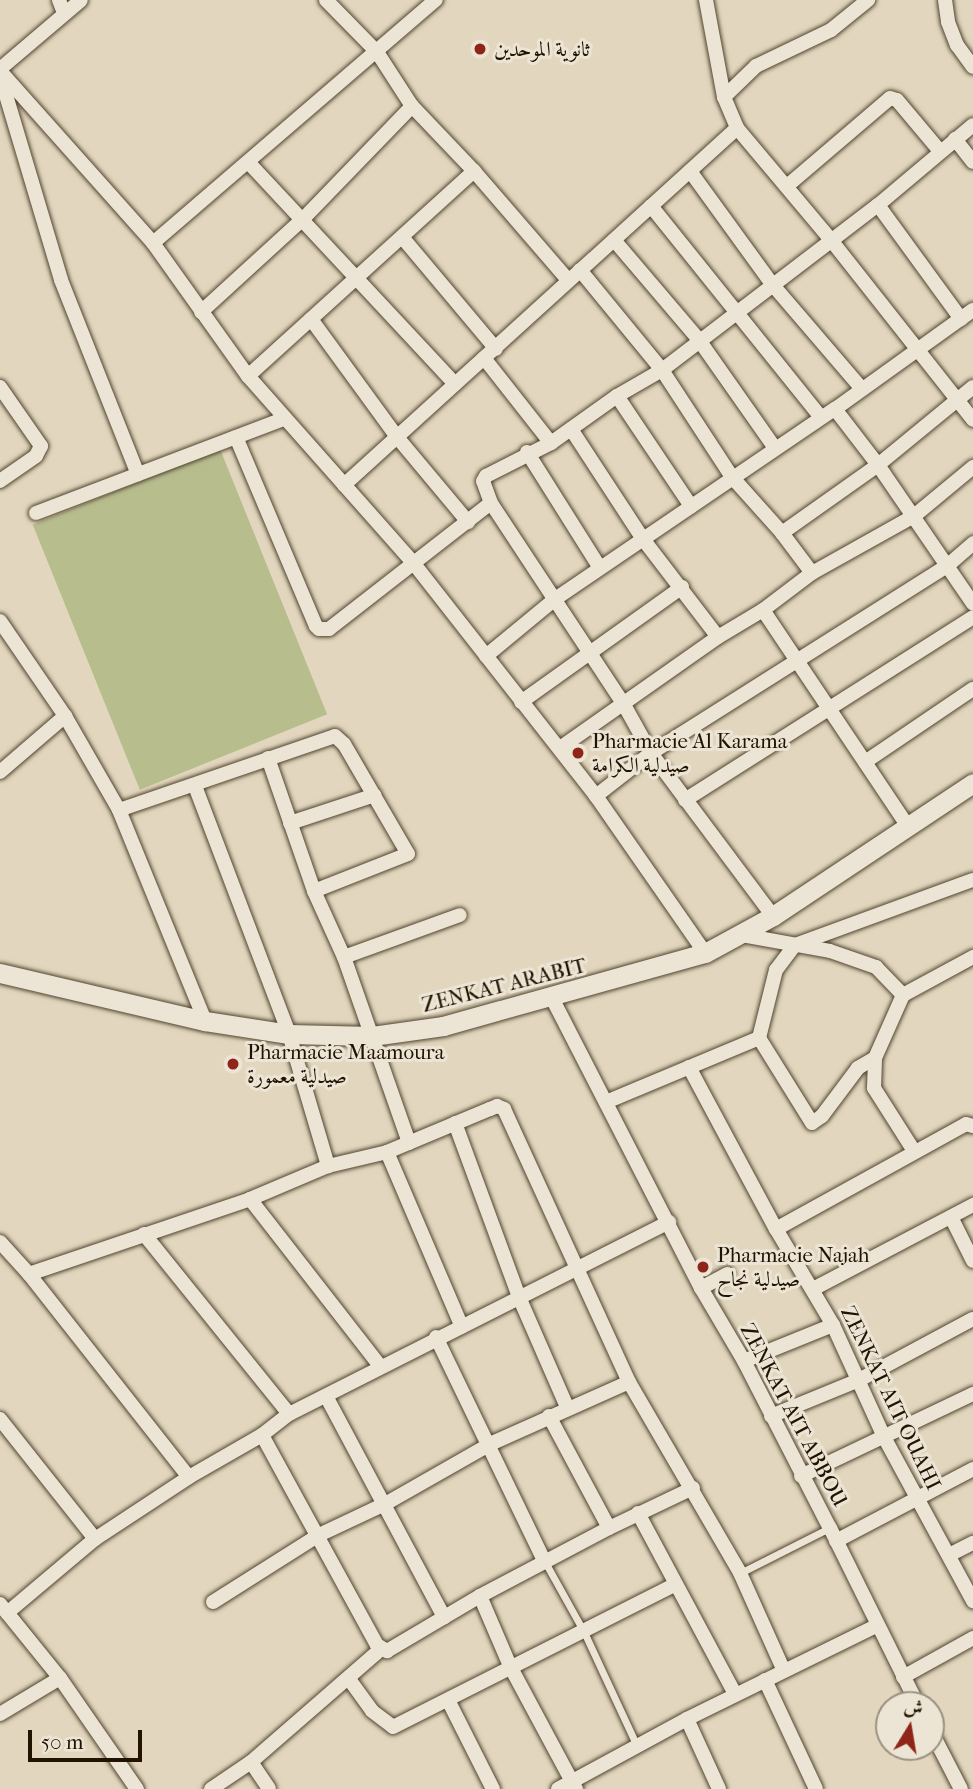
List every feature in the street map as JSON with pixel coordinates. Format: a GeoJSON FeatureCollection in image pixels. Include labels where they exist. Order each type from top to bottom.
{"type":"FeatureCollection","features":[{"type":"Feature","properties":{"kind":"street"},"geometry":{"type":"LineString","coordinates":[[0,71],[62,7],[81,0]]}},
{"type":"Feature","properties":{"kind":"street"},"geometry":{"type":"LineString","coordinates":[[326,0],[377,52],[412,107],[474,171],[568,280]]}},
{"type":"Feature","properties":{"kind":"street"},"geometry":{"type":"LineString","coordinates":[[153,243],[436,0]]}},
{"type":"Feature","properties":{"kind":"street"},"geometry":{"type":"LineString","coordinates":[[706,0],[724,97],[737,128],[788,186],[973,420]]}},
{"type":"Feature","properties":{"kind":"street"},"geometry":{"type":"LineString","coordinates":[[724,97],[756,66],[831,30],[868,0]]}},
{"type":"Feature","properties":{"kind":"street"},"geometry":{"type":"LineString","coordinates":[[945,0],[948,22],[957,45],[973,66]]}},
{"type":"Feature","properties":{"kind":"street"},"geometry":{"type":"LineString","coordinates":[[0,71],[153,243],[248,376],[415,565],[596,796],[705,953]]}},
{"type":"Feature","properties":{"kind":"street"},"geometry":{"type":"LineString","coordinates":[[0,71],[61,280],[138,474]]}},
{"type":"Feature","properties":{"kind":"street"},"geometry":{"type":"LineString","coordinates":[[788,186],[890,98],[897,100],[939,150]]}},
{"type":"Feature","properties":{"kind":"street"},"geometry":{"type":"LineString","coordinates":[[201,312],[303,219],[412,107]]}},
{"type":"Feature","properties":{"kind":"street"},"geometry":{"type":"LineString","coordinates":[[773,916],[651,753],[623,703],[491,503],[484,478],[527,452],[551,443],[617,396],[662,370],[878,205],[939,150],[973,125]]}},
{"type":"Feature","properties":{"kind":"street"},"geometry":{"type":"LineString","coordinates":[[344,485],[737,128]]}},
{"type":"Feature","properties":{"kind":"street"},"geometry":{"type":"LineString","coordinates":[[955,139],[973,162]]}},
{"type":"Feature","properties":{"kind":"street"},"geometry":{"type":"LineString","coordinates":[[249,163],[303,219],[354,279],[455,384]]}},
{"type":"Feature","properties":{"kind":"street"},"geometry":{"type":"LineString","coordinates":[[248,376],[474,171]]}},
{"type":"Feature","properties":{"kind":"street"},"geometry":{"type":"LineString","coordinates":[[690,171],[772,284],[861,388]]}},
{"type":"Feature","properties":{"kind":"street"},"geometry":{"type":"LineString","coordinates":[[486,656],[555,599],[835,408],[967,314],[878,205]]}},
{"type":"Feature","properties":{"kind":"street"},"geometry":{"type":"LineString","coordinates":[[651,206],[820,416]]}},
{"type":"Feature","properties":{"kind":"street"},"geometry":{"type":"LineString","coordinates":[[402,237],[490,354],[551,443]]}},
{"type":"Feature","properties":{"kind":"street"},"geometry":{"type":"LineString","coordinates":[[614,240],[699,341],[775,447]]}},
{"type":"Feature","properties":{"kind":"street"},"geometry":{"type":"LineString","coordinates":[[580,270],[662,370],[732,477],[782,533],[812,573]]}},
{"type":"Feature","properties":{"kind":"street"},"geometry":{"type":"LineString","coordinates":[[311,319],[397,437],[468,522]]}},
{"type":"Feature","properties":{"kind":"street"},"geometry":{"type":"LineString","coordinates":[[0,387],[41,446],[36,456],[0,481]]}},
{"type":"Feature","properties":{"kind":"street"},"geometry":{"type":"LineString","coordinates":[[782,533],[878,465],[973,387]]}},
{"type":"Feature","properties":{"kind":"street"},"geometry":{"type":"LineString","coordinates":[[617,396],[691,506]]}},
{"type":"Feature","properties":{"kind":"street"},"geometry":{"type":"LineString","coordinates":[[835,408],[914,516],[973,604]]}},
{"type":"Feature","properties":{"kind":"street"},"geometry":{"type":"LineString","coordinates":[[36,513],[284,419]]}},
{"type":"Feature","properties":{"kind":"street"},"geometry":{"type":"LineString","coordinates":[[571,429],[643,539],[718,637]]}},
{"type":"Feature","properties":{"kind":"street"},"geometry":{"type":"LineString","coordinates":[[236,437],[319,629],[329,629],[415,565],[491,503]]}},
{"type":"Feature","properties":{"kind":"street"},"geometry":{"type":"LineString","coordinates":[[527,452],[600,568]]}},
{"type":"Feature","properties":{"kind":"street"},"geometry":{"type":"LineString","coordinates":[[560,748],[718,637],[763,610],[812,573],[914,516],[973,467]]}},
{"type":"Feature","properties":{"kind":"street"},"geometry":{"type":"LineString","coordinates":[[596,796],[651,753],[947,566],[973,543]]}},
{"type":"Feature","properties":{"kind":"street"},"geometry":{"type":"LineString","coordinates":[[521,702],[682,587]]}},
{"type":"Feature","properties":{"kind":"street"},"geometry":{"type":"LineString","coordinates":[[763,610],[907,825]]}},
{"type":"Feature","properties":{"kind":"street"},"geometry":{"type":"LineString","coordinates":[[685,800],[973,617]]}},
{"type":"Feature","properties":{"kind":"street"},"geometry":{"type":"LineString","coordinates":[[1,625],[65,716],[119,810],[205,1021]]}},
{"type":"Feature","properties":{"kind":"street"},"geometry":{"type":"LineString","coordinates":[[865,762],[973,689]]}},
{"type":"Feature","properties":{"kind":"street"},"geometry":{"type":"LineString","coordinates":[[0,772],[65,716]]}},
{"type":"Feature","properties":{"kind":"street"},"geometry":{"type":"LineString","coordinates":[[119,810],[335,736],[344,744],[375,795],[407,849],[407,856],[314,891]]}},
{"type":"Feature","properties":{"kind":"street"},"geometry":{"type":"LineString","coordinates":[[268,758],[314,891],[344,957],[409,1143]]}},
{"type":"Feature","properties":{"kind":"street","name":"ZENKAT ARABIT"},"geometry":{"type":"LineString","coordinates":[[0,973],[205,1021],[289,1034],[372,1036],[443,1026],[552,998],[705,953],[743,935],[773,916],[973,783]]}},
{"type":"Feature","properties":{"kind":"street"},"geometry":{"type":"LineString","coordinates":[[195,786],[289,1034],[328,1166]]}},
{"type":"Feature","properties":{"kind":"street"},"geometry":{"type":"LineString","coordinates":[[290,823],[375,795]]}},
{"type":"Feature","properties":{"kind":"street"},"geometry":{"type":"LineString","coordinates":[[875,1059],[858,1068],[822,1116],[812,1123],[760,1038],[776,970],[795,945],[973,880]]}},
{"type":"Feature","properties":{"kind":"street"},"geometry":{"type":"LineString","coordinates":[[344,957],[460,915]]}},
{"type":"Feature","properties":{"kind":"street"},"geometry":{"type":"LineString","coordinates":[[743,935],[830,951],[876,967],[903,995]]}},
{"type":"Feature","properties":{"kind":"street"},"geometry":{"type":"LineString","coordinates":[[914,1151],[874,1088],[875,1059],[903,995],[973,957]]}},
{"type":"Feature","properties":{"kind":"street","name":"ZENKAT AIT ABBOU"},"geometry":{"type":"LineString","coordinates":[[552,998],[701,1288],[744,1361],[910,1691]]}},
{"type":"Feature","properties":{"kind":"street"},"geometry":{"type":"LineString","coordinates":[[606,1102],[760,1038]]}},
{"type":"Feature","properties":{"kind":"street","name":"ZENKAT AIT OUAHI"},"geometry":{"type":"LineString","coordinates":[[689,1067],[776,1229],[833,1325],[884,1437],[973,1601]]}},
{"type":"Feature","properties":{"kind":"street"},"geometry":{"type":"LineString","coordinates":[[29,1274],[250,1199],[328,1166],[387,1152],[497,1106],[505,1109],[629,1382],[740,1573],[784,1671]]}},
{"type":"Feature","properties":{"kind":"street"},"geometry":{"type":"LineString","coordinates":[[456,1124],[519,1297],[567,1407]]}},
{"type":"Feature","properties":{"kind":"street"},"geometry":{"type":"LineString","coordinates":[[776,1229],[965,1124],[973,1126]]}},
{"type":"Feature","properties":{"kind":"street"},"geometry":{"type":"LineString","coordinates":[[387,1152],[462,1327]]}},
{"type":"Feature","properties":{"kind":"street"},"geometry":{"type":"LineString","coordinates":[[250,1199],[380,1366]]}},
{"type":"Feature","properties":{"kind":"street"},"geometry":{"type":"LineString","coordinates":[[813,1289],[973,1205]]}},
{"type":"Feature","properties":{"kind":"street"},"geometry":{"type":"LineString","coordinates":[[951,1217],[973,1261]]}},
{"type":"Feature","properties":{"kind":"street"},"geometry":{"type":"LineString","coordinates":[[138,1789],[60,1678],[4,1609],[95,1539],[189,1477],[262,1435],[289,1414],[436,1337],[462,1327],[669,1222]]}},
{"type":"Feature","properties":{"kind":"street"},"geometry":{"type":"LineString","coordinates":[[144,1234],[289,1414]]}},
{"type":"Feature","properties":{"kind":"street"},"geometry":{"type":"LineString","coordinates":[[0,1242],[29,1274],[189,1477]]}},
{"type":"Feature","properties":{"kind":"street"},"geometry":{"type":"LineString","coordinates":[[701,1288],[727,1273]]}},
{"type":"Feature","properties":{"kind":"street"},"geometry":{"type":"LineString","coordinates":[[771,1416],[859,1380],[973,1319]]}},
{"type":"Feature","properties":{"kind":"street"},"geometry":{"type":"LineString","coordinates":[[744,1361],[833,1325]]}},
{"type":"Feature","properties":{"kind":"street"},"geometry":{"type":"LineString","coordinates":[[436,1337],[545,1562]]}},
{"type":"Feature","properties":{"kind":"street"},"geometry":{"type":"LineString","coordinates":[[213,1602],[319,1535],[385,1504],[490,1444],[567,1407],[629,1382]]}},
{"type":"Feature","properties":{"kind":"street"},"geometry":{"type":"LineString","coordinates":[[801,1476],[973,1394]]}},
{"type":"Feature","properties":{"kind":"street"},"geometry":{"type":"LineString","coordinates":[[326,1396],[444,1617]]}},
{"type":"Feature","properties":{"kind":"street"},"geometry":{"type":"LineString","coordinates":[[549,1416],[609,1528]]}},
{"type":"Feature","properties":{"kind":"street"},"geometry":{"type":"LineString","coordinates":[[0,1419],[95,1539]]}},
{"type":"Feature","properties":{"kind":"street"},"geometry":{"type":"LineString","coordinates":[[262,1435],[381,1649]]}},
{"type":"Feature","properties":{"kind":"street"},"geometry":{"type":"LineString","coordinates":[[833,1534],[916,1498],[973,1469]]}},
{"type":"Feature","properties":{"kind":"street"},"geometry":{"type":"LineString","coordinates":[[211,1789],[251,1762],[381,1649],[394,1649],[480,1596],[638,1513],[692,1488]]}},
{"type":"Feature","properties":{"kind":"street"},"geometry":{"type":"LineString","coordinates":[[638,1513],[735,1695]]}},
{"type":"Feature","properties":{"kind":"street"},"geometry":{"type":"LineString","coordinates":[[949,1555],[973,1543]]}},
{"type":"Feature","properties":{"kind":"street"},"geometry":{"type":"LineString","coordinates":[[349,1679],[372,1711],[393,1727],[674,1585]]}},
{"type":"Feature","properties":{"kind":"street"},"geometry":{"type":"LineString","coordinates":[[480,1596],[510,1666],[574,1786]]}},
{"type":"Feature","properties":{"kind":"street"},"geometry":{"type":"LineString","coordinates":[[558,1789],[574,1786],[687,1719],[876,1626]]}},
{"type":"Feature","properties":{"kind":"street"},"geometry":{"type":"LineString","coordinates":[[903,1677],[973,1638]]}},
{"type":"Feature","properties":{"kind":"street"},"geometry":{"type":"LineString","coordinates":[[0,1714],[60,1678]]}},
{"type":"Feature","properties":{"kind":"street"},"geometry":{"type":"LineString","coordinates":[[765,1680],[812,1788]]}},
{"type":"Feature","properties":{"kind":"street"},"geometry":{"type":"LineString","coordinates":[[449,1700],[493,1789]]}},
{"type":"Feature","properties":{"kind":"street"},"geometry":{"type":"LineString","coordinates":[[687,1719],[719,1789]]}},
{"type":"Feature","properties":{"kind":"street"},"geometry":{"type":"LineString","coordinates":[[945,1758],[961,1789]]}},
{"type":"Feature","properties":{"kind":"street"},"geometry":{"type":"LineString","coordinates":[[251,1762],[269,1789]]}},
{"type":"Feature","properties":{"kind":"lane"},"geometry":{"type":"LineString","coordinates":[[740,1573],[833,1534]]}},
{"type":"Feature","properties":{"kind":"lane"},"geometry":{"type":"LineString","coordinates":[[545,1562],[584,1632],[638,1746]]}},
{"type":"Feature","properties":{"kind":"green space"},"geometry":{"type":"Polygon","coordinates":[[[220,449],[327,714],[140,790],[33,525],[220,449]]]}},
{"type":"Feature","properties":{"kind":"place","name":"ثانوية الموحدين"},"geometry":{"type":"Point","coordinates":[480,49]}},
{"type":"Feature","properties":{"kind":"place","name":"Pharmacie Al Karama صيدلية الكرامة"},"geometry":{"type":"Point","coordinates":[578,753]}},
{"type":"Feature","properties":{"kind":"place","name":"Pharmacie Maamoura صيدلية معمورة"},"geometry":{"type":"Point","coordinates":[233,1064]}},
{"type":"Feature","properties":{"kind":"place","name":"Pharmacie Najah صيدلية نجاح"},"geometry":{"type":"Point","coordinates":[703,1267]}}]}
